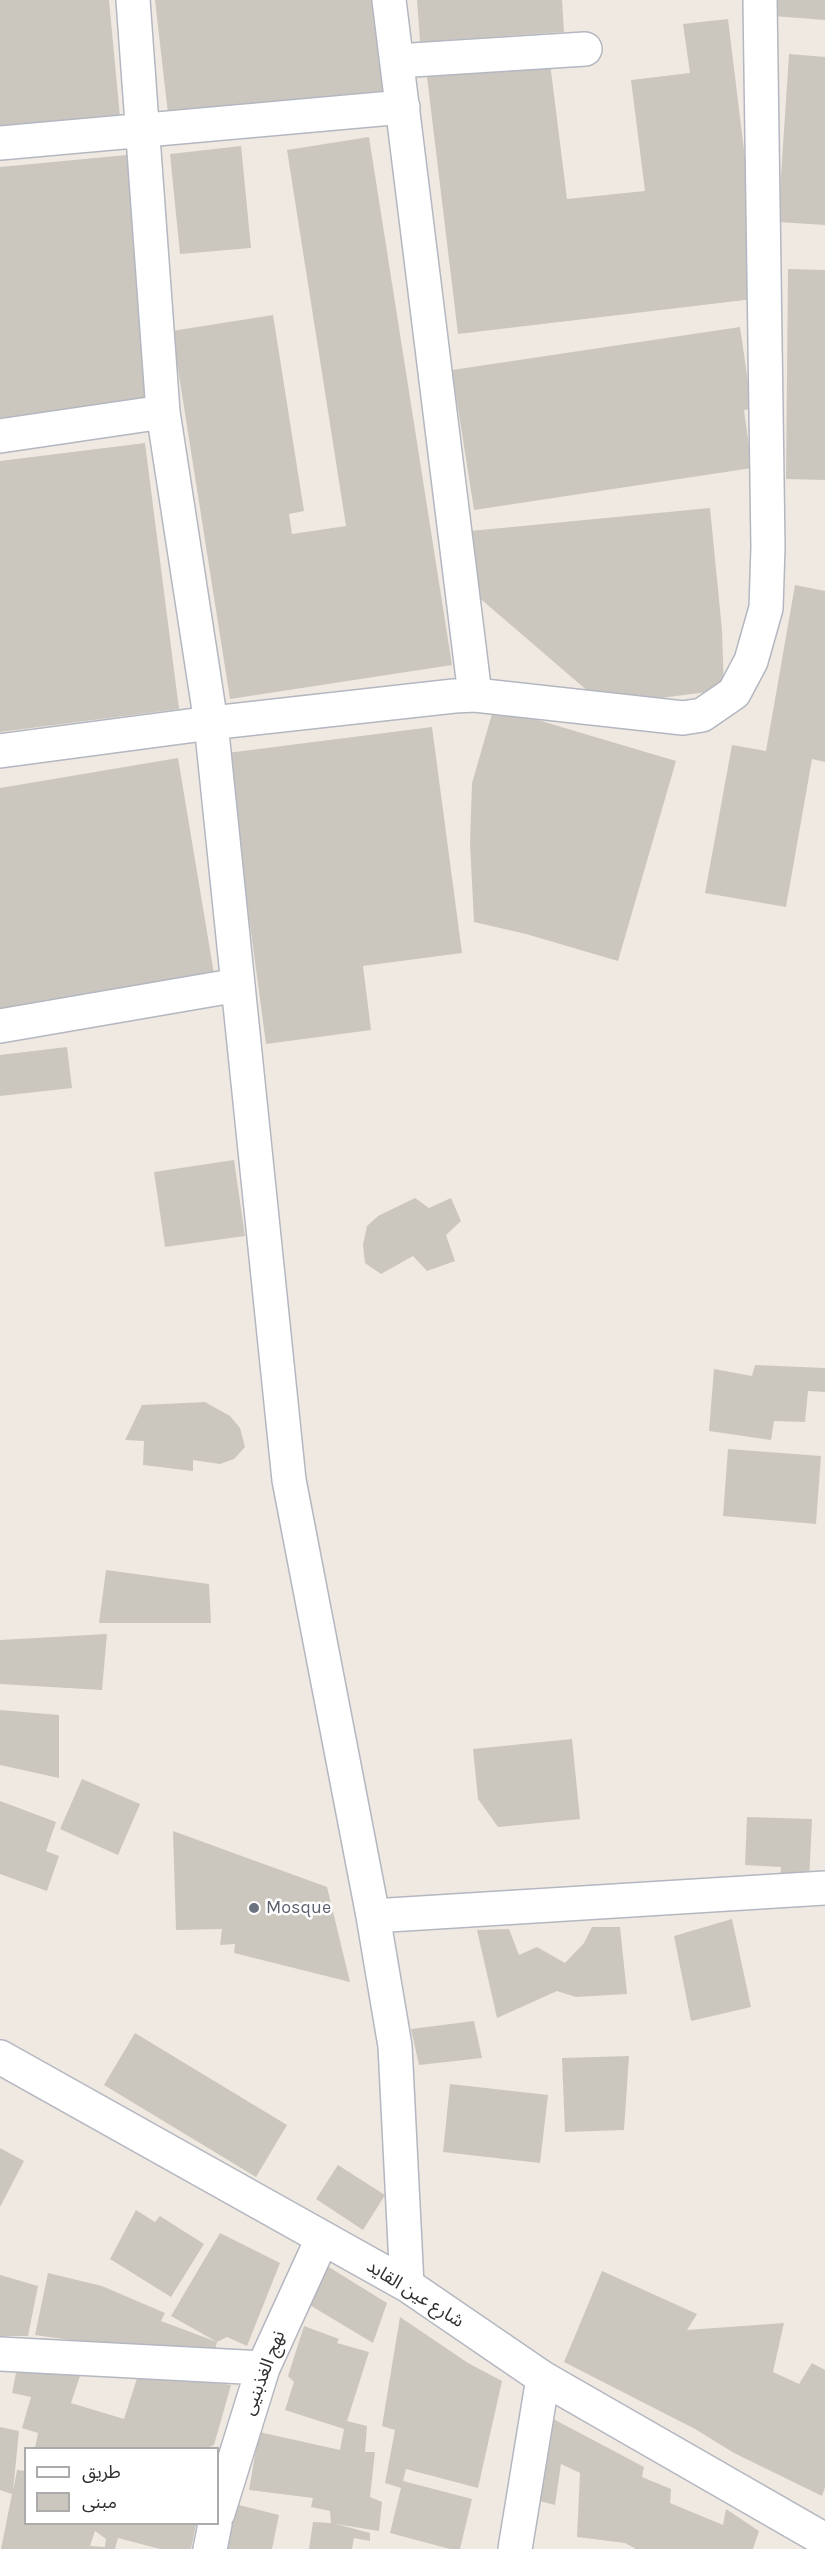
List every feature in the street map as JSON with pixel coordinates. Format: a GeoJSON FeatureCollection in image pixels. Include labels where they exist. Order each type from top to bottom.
{"type":"FeatureCollection","features":[{"type":"Feature","properties":{"kind":"street"},"geometry":{"type":"LineString","coordinates":[[133,0],[163,412],[211,723],[289,1480],[373,1916],[395,2046],[407,2284]]}},
{"type":"Feature","properties":{"kind":"street"},"geometry":{"type":"LineString","coordinates":[[389,0],[475,695]]}},
{"type":"Feature","properties":{"kind":"street"},"geometry":{"type":"LineString","coordinates":[[0,752],[211,723],[475,695],[683,718],[702,715],[734,693],[751,661],[766,608],[768,547],[760,0]]}},
{"type":"Feature","properties":{"kind":"street"},"geometry":{"type":"LineString","coordinates":[[397,61],[585,49]]}},
{"type":"Feature","properties":{"kind":"street"},"geometry":{"type":"LineString","coordinates":[[0,143],[403,107]]}},
{"type":"Feature","properties":{"kind":"street"},"geometry":{"type":"LineString","coordinates":[[0,436],[163,412]]}},
{"type":"Feature","properties":{"kind":"street"},"geometry":{"type":"LineString","coordinates":[[0,1026],[238,985]]}},
{"type":"Feature","properties":{"kind":"street"},"geometry":{"type":"LineString","coordinates":[[373,1916],[825,1888]]}},
{"type":"Feature","properties":{"kind":"street","name":"شارع عين القايد"},"geometry":{"type":"LineString","coordinates":[[0,2057],[322,2239],[407,2284],[543,2378],[825,2540]]}},
{"type":"Feature","properties":{"kind":"street","name":"نهج الغذبنيى"},"geometry":{"type":"LineString","coordinates":[[219,2507],[222,2491],[263,2368],[322,2239]]}},
{"type":"Feature","properties":{"kind":"street"},"geometry":{"type":"LineString","coordinates":[[0,2354],[263,2368]]}},
{"type":"Feature","properties":{"kind":"street"},"geometry":{"type":"LineString","coordinates":[[515,2549],[543,2378]]}},
{"type":"Feature","properties":{"kind":"street"},"geometry":{"type":"LineString","coordinates":[[210,2549],[215,2525]]}},
{"type":"Feature","properties":{"kind":"building"},"geometry":{"type":"Polygon","coordinates":[[[0,0],[109,0],[120,117],[0,128],[0,0]]]}},
{"type":"Feature","properties":{"kind":"building"},"geometry":{"type":"Polygon","coordinates":[[[155,0],[377,0],[386,91],[168,114],[155,0]]]}},
{"type":"Feature","properties":{"kind":"building"},"geometry":{"type":"Polygon","coordinates":[[[417,0],[562,0],[564,32],[420,42],[417,0]]]}},
{"type":"Feature","properties":{"kind":"building"},"geometry":{"type":"Polygon","coordinates":[[[774,0],[825,0],[825,20],[773,16],[774,0]]]}},
{"type":"Feature","properties":{"kind":"building"},"geometry":{"type":"Polygon","coordinates":[[[728,19],[762,298],[458,334],[427,77],[550,63],[567,199],[645,191],[631,80],[690,73],[683,24],[728,19]]]}},
{"type":"Feature","properties":{"kind":"building"},"geometry":{"type":"Polygon","coordinates":[[[789,54],[825,57],[825,225],[778,222],[789,54]]]}},
{"type":"Feature","properties":{"kind":"building"},"geometry":{"type":"Polygon","coordinates":[[[369,137],[452,665],[230,699],[172,331],[273,315],[304,511],[289,514],[292,534],[346,526],[287,150],[369,137]]]}},
{"type":"Feature","properties":{"kind":"building"},"geometry":{"type":"Polygon","coordinates":[[[241,146],[251,248],[180,254],[170,154],[241,146]]]}},
{"type":"Feature","properties":{"kind":"building"},"geometry":{"type":"Polygon","coordinates":[[[127,155],[153,403],[0,418],[0,167],[127,155]]]}},
{"type":"Feature","properties":{"kind":"building"},"geometry":{"type":"Polygon","coordinates":[[[788,269],[825,270],[825,480],[786,479],[788,269]]]}},
{"type":"Feature","properties":{"kind":"building"},"geometry":{"type":"Polygon","coordinates":[[[740,327],[752,409],[744,410],[752,468],[474,510],[452,370],[740,327]]]}},
{"type":"Feature","properties":{"kind":"building"},"geometry":{"type":"Polygon","coordinates":[[[145,443],[179,709],[0,732],[0,461],[145,443]]]}},
{"type":"Feature","properties":{"kind":"building"},"geometry":{"type":"Polygon","coordinates":[[[710,508],[722,630],[724,690],[604,705],[476,595],[470,531],[710,508]]]}},
{"type":"Feature","properties":{"kind":"building"},"geometry":{"type":"Polygon","coordinates":[[[795,585],[825,591],[825,762],[812,759],[786,907],[705,893],[732,745],[766,751],[795,585]]]}},
{"type":"Feature","properties":{"kind":"building"},"geometry":{"type":"Polygon","coordinates":[[[494,707],[676,761],[618,961],[526,934],[474,922],[470,843],[472,783],[494,707]]]}},
{"type":"Feature","properties":{"kind":"building"},"geometry":{"type":"Polygon","coordinates":[[[432,727],[462,953],[363,966],[371,1030],[266,1044],[227,753],[432,727]]]}},
{"type":"Feature","properties":{"kind":"building"},"geometry":{"type":"Polygon","coordinates":[[[178,758],[214,974],[0,1009],[0,788],[178,758]]]}},
{"type":"Feature","properties":{"kind":"building"},"geometry":{"type":"Polygon","coordinates":[[[67,1047],[72,1088],[0,1096],[0,1055],[67,1047]]]}},
{"type":"Feature","properties":{"kind":"building"},"geometry":{"type":"Polygon","coordinates":[[[234,1160],[245,1236],[165,1247],[154,1172],[234,1160]]]}},
{"type":"Feature","properties":{"kind":"building"},"geometry":{"type":"Polygon","coordinates":[[[415,1198],[429,1208],[451,1198],[461,1221],[446,1235],[455,1261],[427,1271],[413,1256],[381,1274],[365,1263],[363,1245],[367,1226],[378,1216],[415,1198]]]}},
{"type":"Feature","properties":{"kind":"building"},"geometry":{"type":"Polygon","coordinates":[[[755,1365],[825,1368],[825,1392],[808,1391],[805,1422],[774,1421],[771,1440],[709,1431],[714,1369],[752,1376],[755,1365]]]}},
{"type":"Feature","properties":{"kind":"building"},"geometry":{"type":"Polygon","coordinates":[[[205,1402],[230,1416],[240,1428],[245,1447],[234,1459],[220,1464],[193,1460],[193,1471],[143,1465],[144,1441],[125,1440],[142,1405],[205,1402]]]}},
{"type":"Feature","properties":{"kind":"building"},"geometry":{"type":"Polygon","coordinates":[[[728,1449],[821,1456],[816,1524],[723,1516],[728,1449]]]}},
{"type":"Feature","properties":{"kind":"building"},"geometry":{"type":"Polygon","coordinates":[[[106,1570],[209,1584],[211,1623],[99,1623],[106,1570]]]}},
{"type":"Feature","properties":{"kind":"building"},"geometry":{"type":"Polygon","coordinates":[[[107,1634],[102,1690],[0,1684],[0,1640],[107,1634]]]}},
{"type":"Feature","properties":{"kind":"building"},"geometry":{"type":"Polygon","coordinates":[[[0,1710],[59,1715],[59,1778],[0,1765],[0,1710]]]}},
{"type":"Feature","properties":{"kind":"building"},"geometry":{"type":"Polygon","coordinates":[[[572,1739],[580,1819],[498,1827],[478,1799],[473,1749],[572,1739]]]}},
{"type":"Feature","properties":{"kind":"building"},"geometry":{"type":"Polygon","coordinates":[[[82,1779],[140,1804],[118,1855],[60,1829],[82,1779]]]}},
{"type":"Feature","properties":{"kind":"building"},"geometry":{"type":"Polygon","coordinates":[[[0,1801],[56,1822],[46,1851],[59,1856],[47,1891],[0,1874],[0,1801]]]}},
{"type":"Feature","properties":{"kind":"building"},"geometry":{"type":"Polygon","coordinates":[[[747,1817],[812,1819],[809,1881],[780,1880],[781,1867],[745,1865],[747,1817]]]}},
{"type":"Feature","properties":{"kind":"building","name":"Mosque"},"geometry":{"type":"Polygon","coordinates":[[[173,1831],[327,1887],[350,1982],[234,1953],[235,1944],[220,1945],[222,1929],[176,1930],[173,1831]]]}},
{"type":"Feature","properties":{"kind":"building"},"geometry":{"type":"Polygon","coordinates":[[[732,1919],[751,2007],[691,2021],[674,1936],[732,1919]]]}},
{"type":"Feature","properties":{"kind":"building"},"geometry":{"type":"Polygon","coordinates":[[[592,1927],[620,1927],[627,1994],[576,1997],[557,1991],[497,2018],[477,1930],[509,1929],[519,1955],[537,1947],[565,1963],[584,1943],[592,1927]]]}},
{"type":"Feature","properties":{"kind":"building"},"geometry":{"type":"Polygon","coordinates":[[[474,2021],[482,2058],[419,2065],[411,2029],[474,2021]]]}},
{"type":"Feature","properties":{"kind":"building"},"geometry":{"type":"Polygon","coordinates":[[[135,2033],[287,2125],[256,2177],[104,2085],[135,2033]]]}},
{"type":"Feature","properties":{"kind":"building"},"geometry":{"type":"Polygon","coordinates":[[[629,2056],[624,2130],[565,2132],[562,2058],[629,2056]]]}},
{"type":"Feature","properties":{"kind":"building"},"geometry":{"type":"Polygon","coordinates":[[[450,2084],[548,2095],[540,2163],[443,2152],[450,2084]]]}},
{"type":"Feature","properties":{"kind":"building"},"geometry":{"type":"Polygon","coordinates":[[[0,2148],[24,2161],[0,2207],[0,2148]]]}},
{"type":"Feature","properties":{"kind":"building"},"geometry":{"type":"Polygon","coordinates":[[[338,2165],[385,2195],[363,2230],[316,2199],[338,2165]]]}},
{"type":"Feature","properties":{"kind":"building"},"geometry":{"type":"Polygon","coordinates":[[[136,2210],[155,2222],[160,2216],[204,2244],[171,2297],[110,2259],[136,2210]]]}},
{"type":"Feature","properties":{"kind":"building"},"geometry":{"type":"Polygon","coordinates":[[[220,2233],[280,2263],[247,2346],[227,2337],[217,2342],[171,2316],[220,2233]]]}},
{"type":"Feature","properties":{"kind":"building"},"geometry":{"type":"Polygon","coordinates":[[[319,2261],[387,2303],[373,2343],[303,2301],[319,2261]]]}},
{"type":"Feature","properties":{"kind":"building"},"geometry":{"type":"Polygon","coordinates":[[[602,2271],[697,2314],[687,2330],[784,2323],[773,2372],[799,2384],[812,2363],[825,2370],[825,2487],[822,2496],[734,2453],[695,2429],[564,2362],[602,2271]]]}},
{"type":"Feature","properties":{"kind":"building"},"geometry":{"type":"Polygon","coordinates":[[[48,2273],[102,2286],[165,2313],[161,2321],[217,2342],[212,2360],[35,2335],[48,2273]]]}},
{"type":"Feature","properties":{"kind":"building"},"geometry":{"type":"Polygon","coordinates":[[[0,2275],[38,2286],[28,2336],[0,2336],[0,2275]]]}},
{"type":"Feature","properties":{"kind":"building"},"geometry":{"type":"Polygon","coordinates":[[[400,2317],[468,2363],[502,2381],[478,2488],[406,2469],[403,2481],[472,2499],[460,2549],[450,2549],[390,2533],[401,2488],[385,2483],[395,2430],[382,2426],[400,2317]]]}},
{"type":"Feature","properties":{"kind":"building"},"geometry":{"type":"Polygon","coordinates":[[[304,2326],[339,2339],[337,2343],[369,2352],[347,2421],[367,2426],[365,2452],[375,2452],[370,2497],[382,2502],[379,2531],[336,2524],[370,2533],[370,2541],[354,2538],[352,2549],[309,2549],[313,2522],[331,2523],[330,2511],[311,2507],[313,2498],[249,2490],[259,2432],[340,2450],[344,2429],[285,2410],[294,2382],[288,2376],[304,2326]]]}},
{"type":"Feature","properties":{"kind":"building"},"geometry":{"type":"Polygon","coordinates":[[[19,2358],[84,2364],[71,2403],[124,2419],[139,2372],[231,2385],[214,2445],[209,2447],[35,2447],[38,2433],[22,2428],[31,2397],[12,2393],[19,2358]]]}},
{"type":"Feature","properties":{"kind":"building"},"geometry":{"type":"Polygon","coordinates":[[[544,2414],[644,2467],[642,2477],[671,2489],[670,2503],[723,2525],[726,2509],[759,2531],[753,2549],[636,2549],[625,2543],[577,2537],[580,2473],[561,2464],[555,2505],[532,2499],[544,2414]]]}},
{"type":"Feature","properties":{"kind":"building"},"geometry":{"type":"Polygon","coordinates":[[[0,2427],[19,2431],[13,2491],[17,2470],[24,2471],[24,2525],[196,2525],[191,2549],[160,2549],[118,2538],[115,2549],[1,2549],[12,2494],[0,2490],[0,2427]],[[95,2531],[90,2546],[105,2547],[106,2539],[95,2531]]]}},
{"type":"Feature","properties":{"kind":"building"},"geometry":{"type":"Polygon","coordinates":[[[227,2502],[279,2515],[272,2549],[217,2549],[227,2502]]]}},
{"type":"Feature","properties":{"kind":"place","name":"Mosque"},"geometry":{"type":"Point","coordinates":[254,1908]}}]}
